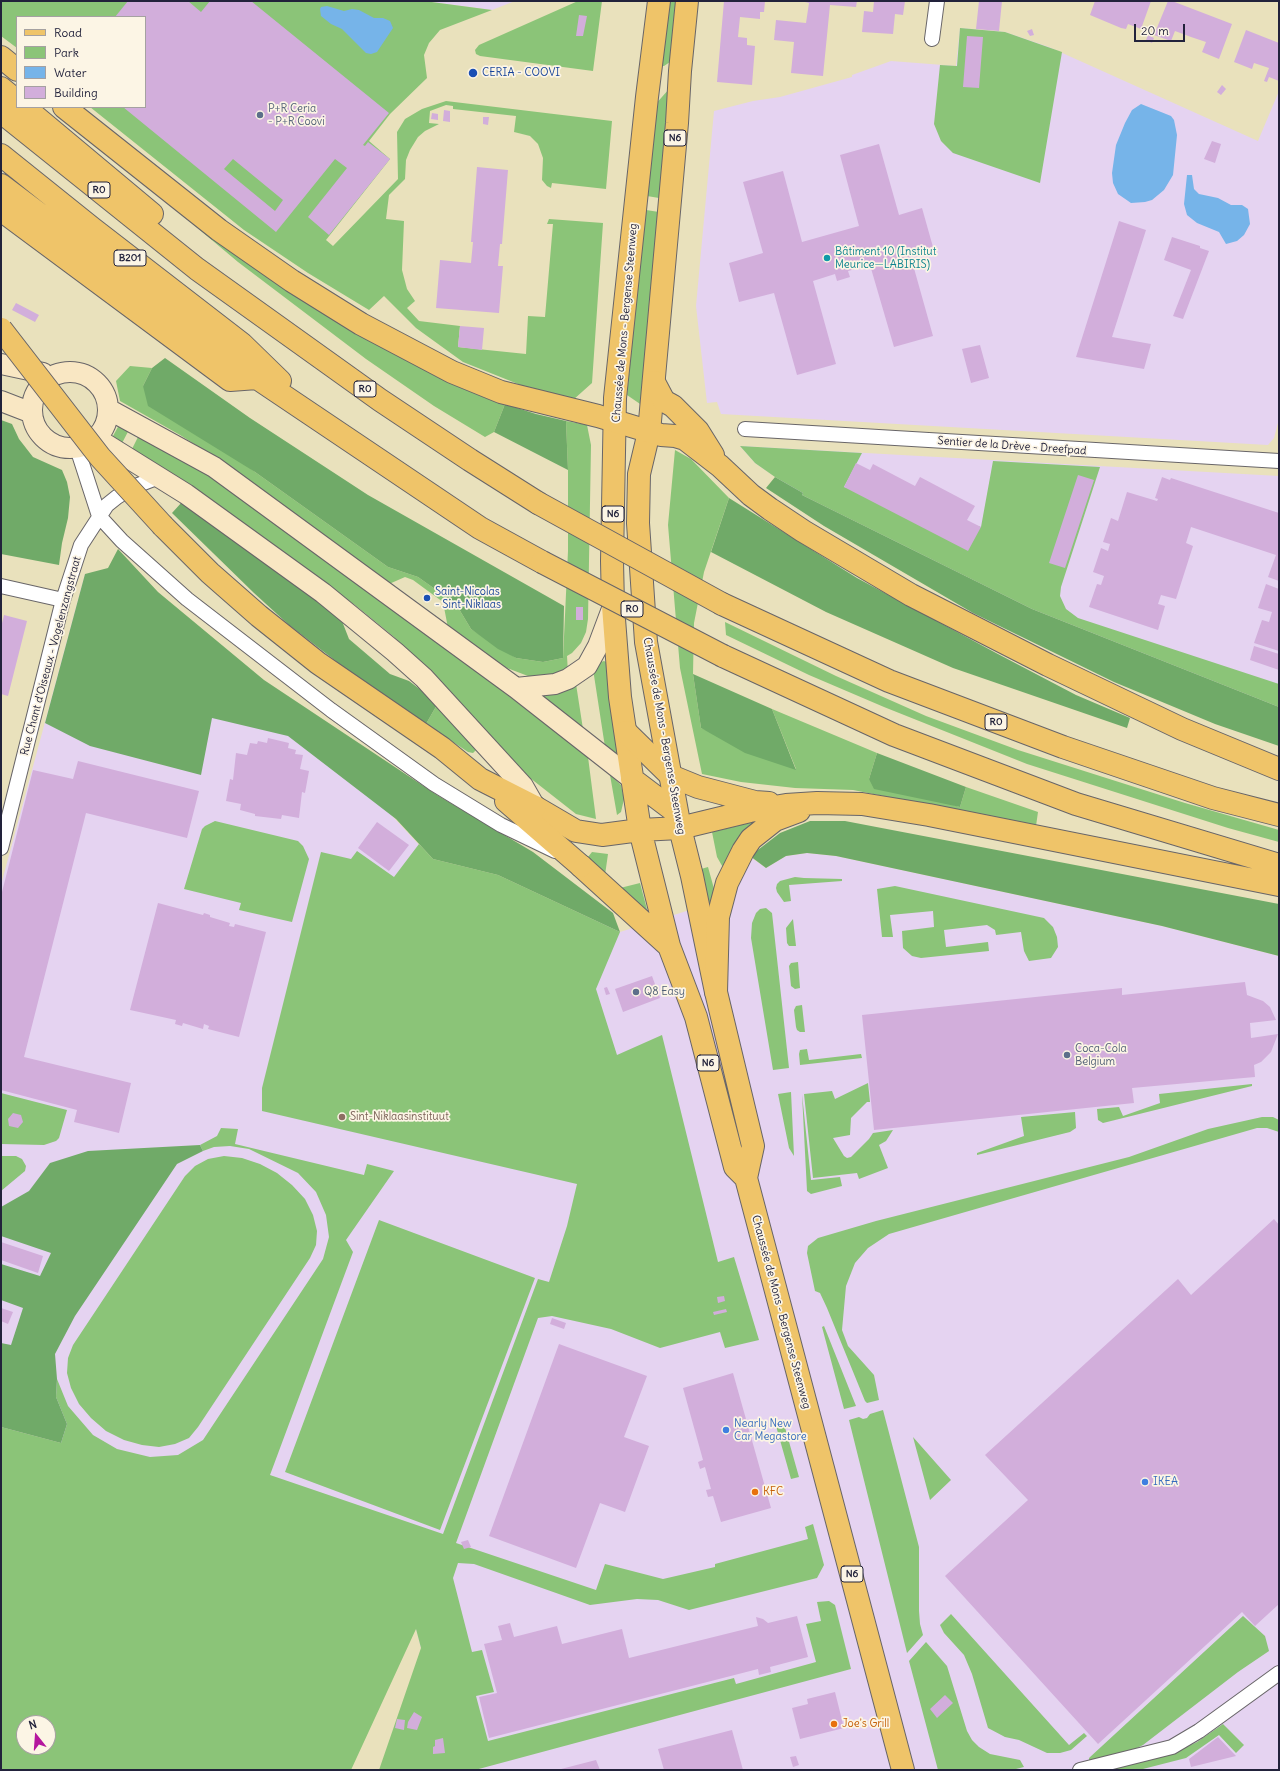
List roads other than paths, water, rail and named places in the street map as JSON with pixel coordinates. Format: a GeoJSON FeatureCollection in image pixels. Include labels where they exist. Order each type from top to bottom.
{"type":"FeatureCollection","features":[{"type":"Feature","properties":{"kind":"main road","name":"Chaussée de Mons - Bergense Steenweg"},"geometry":{"type":"LineString","coordinates":[[659,1],[615,398],[612,606],[620,697],[640,830],[669,946],[696,1017],[735,1167],[746,1178]]}},
{"type":"Feature","properties":{"kind":"main road","name":"Chaussée de Mons - Bergense Steenweg"},"geometry":{"type":"LineString","coordinates":[[687,1],[649,432],[639,474],[638,523],[642,585],[651,669],[679,821],[716,992],[753,1146],[746,1178],[903,1770]]}},
{"type":"Feature","properties":{"kind":"main road"},"geometry":{"type":"LineString","coordinates":[[1,57],[16,69]]}},
{"type":"Feature","properties":{"kind":"main road"},"geometry":{"type":"LineString","coordinates":[[1,88],[16,100]]}},
{"type":"Feature","properties":{"kind":"main road"},"geometry":{"type":"LineString","coordinates":[[25,108],[186,243],[197,269]]}},
{"type":"Feature","properties":{"kind":"main road"},"geometry":{"type":"LineString","coordinates":[[65,108],[219,230],[292,281],[361,324],[452,372],[501,392],[598,416],[649,432],[685,440],[720,466],[751,495],[781,516],[910,595],[1041,662],[1182,729],[1279,769]]}},
{"type":"Feature","properties":{"kind":"main road","name":"R0"},"geometry":{"type":"LineString","coordinates":[[1,112],[197,269],[380,400],[538,503],[722,604],[889,681],[1055,744],[1213,798],[1279,815]]}},
{"type":"Feature","properties":{"kind":"main road","name":"B201"},"geometry":{"type":"LineString","coordinates":[[1,156],[242,344],[327,426]]}},
{"type":"Feature","properties":{"kind":"main road","name":"R0"},"geometry":{"type":"LineString","coordinates":[[1,185],[257,378],[480,528],[542,562],[723,656],[894,735],[1069,802],[1279,865]]}},
{"type":"Feature","properties":{"kind":"main road"},"geometry":{"type":"LineString","coordinates":[[1,210],[198,358],[230,380],[257,378]]}},
{"type":"Feature","properties":{"kind":"main road"},"geometry":{"type":"LineString","coordinates":[[1,329],[95,451],[132,493],[210,573],[318,663],[442,748],[581,866],[669,946]]}},
{"type":"Feature","properties":{"kind":"main road"},"geometry":{"type":"LineString","coordinates":[[654,382],[664,401],[673,406],[698,430],[720,466]]}},
{"type":"Feature","properties":{"kind":"main road"},"geometry":{"type":"LineString","coordinates":[[626,732],[671,776],[698,787],[755,802],[786,805],[862,804],[929,815],[1279,885]]}},
{"type":"Feature","properties":{"kind":"main road"},"geometry":{"type":"LineString","coordinates":[[480,779],[535,807],[576,831],[602,835],[640,830],[679,821],[786,805]]}},
{"type":"Feature","properties":{"kind":"main road"},"geometry":{"type":"LineString","coordinates":[[632,779],[679,821]]}},
{"type":"Feature","properties":{"kind":"main road"},"geometry":{"type":"LineString","coordinates":[[716,992],[718,917],[724,891],[736,863],[752,838],[775,820],[817,804]]}},
{"type":"Feature","properties":{"kind":"street"},"geometry":{"type":"LineString","coordinates":[[932,39],[937,1]]}},
{"type":"Feature","properties":{"kind":"street"},"geometry":{"type":"LineString","coordinates":[[1,364],[42,372],[52,376]]}},
{"type":"Feature","properties":{"kind":"street"},"geometry":{"type":"LineString","coordinates":[[64,372],[77,373],[89,377],[99,386],[106,396],[108,409],[107,419],[103,429],[96,438],[88,444],[77,448],[64,448],[52,444],[42,436],[35,426],[32,413],[34,399],[41,386],[52,376],[64,372]]}},
{"type":"Feature","properties":{"kind":"street"},"geometry":{"type":"LineString","coordinates":[[1,401],[32,413]]}},
{"type":"Feature","properties":{"kind":"street"},"geometry":{"type":"LineString","coordinates":[[108,409],[214,467],[516,688],[632,779]]}},
{"type":"Feature","properties":{"kind":"street","name":"Sentier de la Drève - Dreefpad"},"geometry":{"type":"LineString","coordinates":[[745,429],[1279,461]]}},
{"type":"Feature","properties":{"kind":"street"},"geometry":{"type":"LineString","coordinates":[[96,438],[159,477],[323,593],[395,652],[424,678],[523,786],[535,807]]}},
{"type":"Feature","properties":{"kind":"street"},"geometry":{"type":"LineString","coordinates":[[77,448],[99,516],[122,541],[188,599],[332,710],[434,784],[501,825],[555,851],[581,866]]}},
{"type":"Feature","properties":{"kind":"street","name":"Rue Chant d'Oiseaux - Vogelenzangstraat"},"geometry":{"type":"LineString","coordinates":[[1,848],[6,805],[63,600],[81,545],[107,505],[133,487],[159,477]]}},
{"type":"Feature","properties":{"kind":"street"},"geometry":{"type":"LineString","coordinates":[[1,586],[63,600]]}},
{"type":"Feature","properties":{"kind":"street"},"geometry":{"type":"LineString","coordinates":[[516,688],[555,684],[568,679],[587,666],[598,646],[612,606]]}},
{"type":"Feature","properties":{"kind":"street"},"geometry":{"type":"LineString","coordinates":[[1080,1770],[1172,1747],[1199,1731],[1279,1673]]}},
{"type":"Feature","properties":{"kind":"water"},"geometry":{"type":"Polygon","coordinates":[[[327,6],[344,11],[352,9],[359,10],[374,18],[383,18],[390,21],[393,28],[377,52],[371,54],[366,53],[342,29],[331,24],[321,16],[321,7],[327,6]]]}},
{"type":"Feature","properties":{"kind":"water"},"geometry":{"type":"Polygon","coordinates":[[[1141,104],[1171,116],[1174,120],[1177,135],[1173,175],[1164,190],[1152,200],[1131,203],[1118,194],[1113,183],[1112,173],[1116,145],[1125,123],[1132,110],[1141,104]]]}},
{"type":"Feature","properties":{"kind":"water"},"geometry":{"type":"Polygon","coordinates":[[[1187,175],[1192,175],[1194,189],[1199,194],[1218,198],[1231,205],[1242,205],[1248,209],[1250,224],[1244,235],[1237,241],[1226,244],[1219,232],[1197,223],[1187,215],[1184,204],[1187,175]]]}},
{"type":"Feature","properties":{"kind":"place","name":"CERIA - COOVI"},"geometry":{"type":"Point","coordinates":[473,73]}},
{"type":"Feature","properties":{"kind":"place","name":"P+R Ceria - P+R Coovi"},"geometry":{"type":"Point","coordinates":[260,115]}},
{"type":"Feature","properties":{"kind":"place","name":"Bâtiment 10 (Institut Meurice—LABIRIS)"},"geometry":{"type":"Point","coordinates":[827,258]}},
{"type":"Feature","properties":{"kind":"place","name":"Saint-Nicolas - Sint-Niklaas"},"geometry":{"type":"Point","coordinates":[427,598]}},
{"type":"Feature","properties":{"kind":"place","name":"Q8 Easy"},"geometry":{"type":"Point","coordinates":[636,992]}},
{"type":"Feature","properties":{"kind":"place","name":"Coca-Cola Belgium"},"geometry":{"type":"Point","coordinates":[1067,1055]}},
{"type":"Feature","properties":{"kind":"place","name":"Sint-Niklaasinstituut"},"geometry":{"type":"Point","coordinates":[342,1117]}},
{"type":"Feature","properties":{"kind":"place","name":"Nearly New Car Megastore"},"geometry":{"type":"Point","coordinates":[726,1430]}},
{"type":"Feature","properties":{"kind":"place","name":"IKEA"},"geometry":{"type":"Point","coordinates":[1145,1482]}},
{"type":"Feature","properties":{"kind":"place","name":"KFC"},"geometry":{"type":"Point","coordinates":[755,1492]}},
{"type":"Feature","properties":{"kind":"place","name":"Joe's Grill"},"geometry":{"type":"Point","coordinates":[834,1724]}}]}
